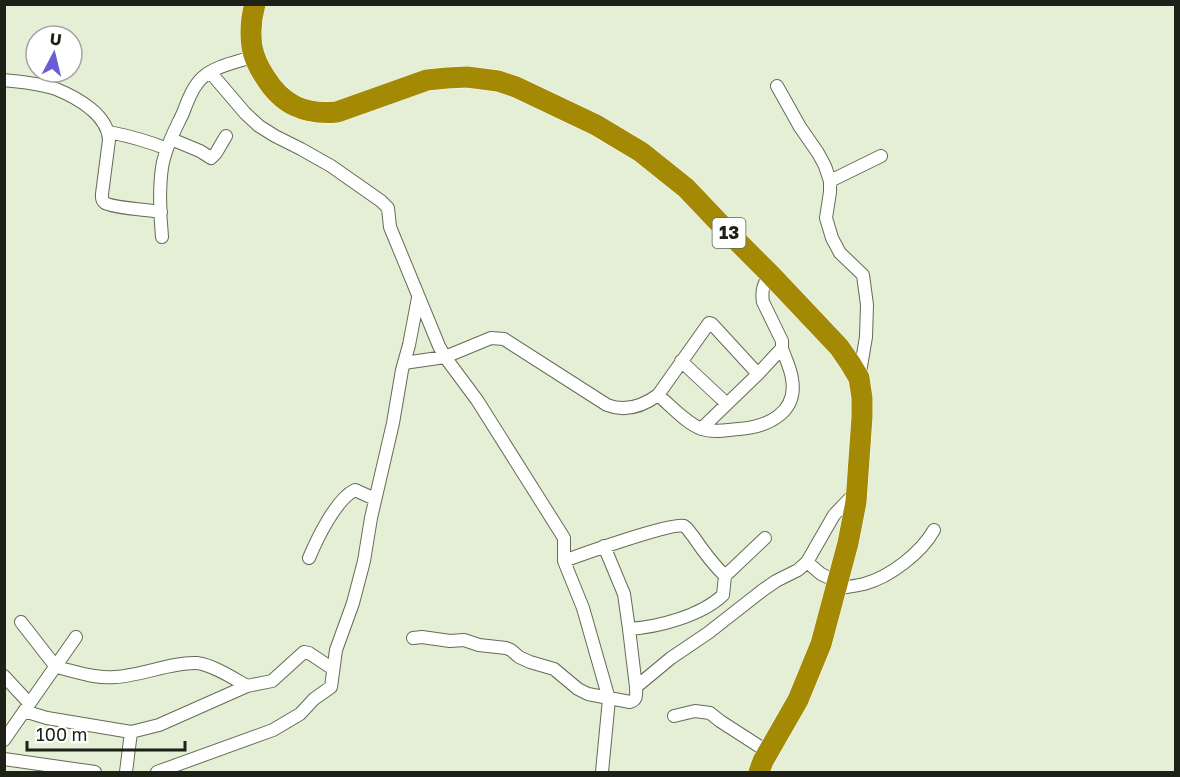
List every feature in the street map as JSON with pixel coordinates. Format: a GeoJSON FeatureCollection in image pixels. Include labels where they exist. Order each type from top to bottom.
{"type":"FeatureCollection","features":[{"type":"Feature","properties":{"kind":"highway","name":"13"},"geometry":{"type":"LineString","coordinates":[[255,4],[251,31],[255,57],[273,90],[290,104],[317,113],[337,112],[427,80],[447,78],[482,78],[516,87],[596,125],[641,152],[687,188],[839,347],[859,378],[862,398],[857,491],[848,543],[818,653],[798,700],[759,772]]}},
{"type":"Feature","properties":{"kind":"street"},"geometry":{"type":"LineString","coordinates":[[162,237],[161,175],[164,156],[197,84],[210,72],[255,57]]}},
{"type":"Feature","properties":{"kind":"street"},"geometry":{"type":"LineString","coordinates":[[210,72],[259,126],[331,166],[381,201],[387,208],[390,227],[439,346],[477,400],[564,538],[564,561],[583,608],[609,699],[602,772]]}},
{"type":"Feature","properties":{"kind":"street"},"geometry":{"type":"LineString","coordinates":[[4,80],[56,89],[79,101],[99,116],[109,132],[103,201],[106,204],[126,208],[161,212]]}},
{"type":"Feature","properties":{"kind":"street"},"geometry":{"type":"LineString","coordinates":[[777,86],[825,166],[830,181],[826,218],[832,238],[840,253],[863,275],[866,292],[866,337],[859,378]]}},
{"type":"Feature","properties":{"kind":"street"},"geometry":{"type":"LineString","coordinates":[[109,132],[200,151],[211,158],[226,136]]}},
{"type":"Feature","properties":{"kind":"street"},"geometry":{"type":"LineString","coordinates":[[830,181],[880,156]]}},
{"type":"Feature","properties":{"kind":"street"},"geometry":{"type":"LineString","coordinates":[[658,395],[692,424],[701,429],[713,431],[763,425],[774,420],[783,411],[790,401],[793,386],[782,341],[762,295],[764,283],[770,274]]}},
{"type":"Feature","properties":{"kind":"street"},"geometry":{"type":"LineString","coordinates":[[157,772],[273,730],[300,714],[332,684],[336,650],[353,603],[364,561],[418,298]]}},
{"type":"Feature","properties":{"kind":"street"},"geometry":{"type":"LineString","coordinates":[[404,363],[446,357],[498,337],[612,406],[618,408],[636,406],[658,395],[710,323],[758,374]]}},
{"type":"Feature","properties":{"kind":"street"},"geometry":{"type":"LineString","coordinates":[[701,429],[782,348]]}},
{"type":"Feature","properties":{"kind":"street"},"geometry":{"type":"LineString","coordinates":[[681,361],[727,404]]}},
{"type":"Feature","properties":{"kind":"street"},"geometry":{"type":"LineString","coordinates":[[309,558],[321,531],[352,490],[355,489],[375,499]]}},
{"type":"Feature","properties":{"kind":"street"},"geometry":{"type":"LineString","coordinates":[[636,687],[671,658],[717,627],[763,590],[798,570],[807,562],[834,515],[857,491]]}},
{"type":"Feature","properties":{"kind":"street"},"geometry":{"type":"LineString","coordinates":[[564,561],[604,546],[685,526],[708,558],[725,576]]}},
{"type":"Feature","properties":{"kind":"street"},"geometry":{"type":"LineString","coordinates":[[807,562],[837,585],[865,584],[890,573],[924,545],[934,530]]}},
{"type":"Feature","properties":{"kind":"street"},"geometry":{"type":"LineString","coordinates":[[629,629],[646,628],[682,618],[717,601],[723,596],[725,576],[765,538]]}},
{"type":"Feature","properties":{"kind":"street"},"geometry":{"type":"LineString","coordinates":[[413,638],[464,640],[478,645],[506,648],[530,662],[554,669],[578,689],[588,694],[634,701],[636,687],[624,594],[604,546]]}},
{"type":"Feature","properties":{"kind":"street"},"geometry":{"type":"LineString","coordinates":[[21,622],[56,667],[113,678],[199,663],[247,686]]}},
{"type":"Feature","properties":{"kind":"street"},"geometry":{"type":"LineString","coordinates":[[4,740],[76,637]]}},
{"type":"Feature","properties":{"kind":"street"},"geometry":{"type":"LineString","coordinates":[[4,676],[26,707],[47,718],[131,732],[159,725],[247,686],[270,682],[304,652],[333,669]]}},
{"type":"Feature","properties":{"kind":"street"},"geometry":{"type":"LineString","coordinates":[[674,716],[695,711],[710,713],[768,752]]}},
{"type":"Feature","properties":{"kind":"street"},"geometry":{"type":"LineString","coordinates":[[126,772],[131,732]]}},
{"type":"Feature","properties":{"kind":"street"},"geometry":{"type":"LineString","coordinates":[[4,759],[95,772]]}}]}
